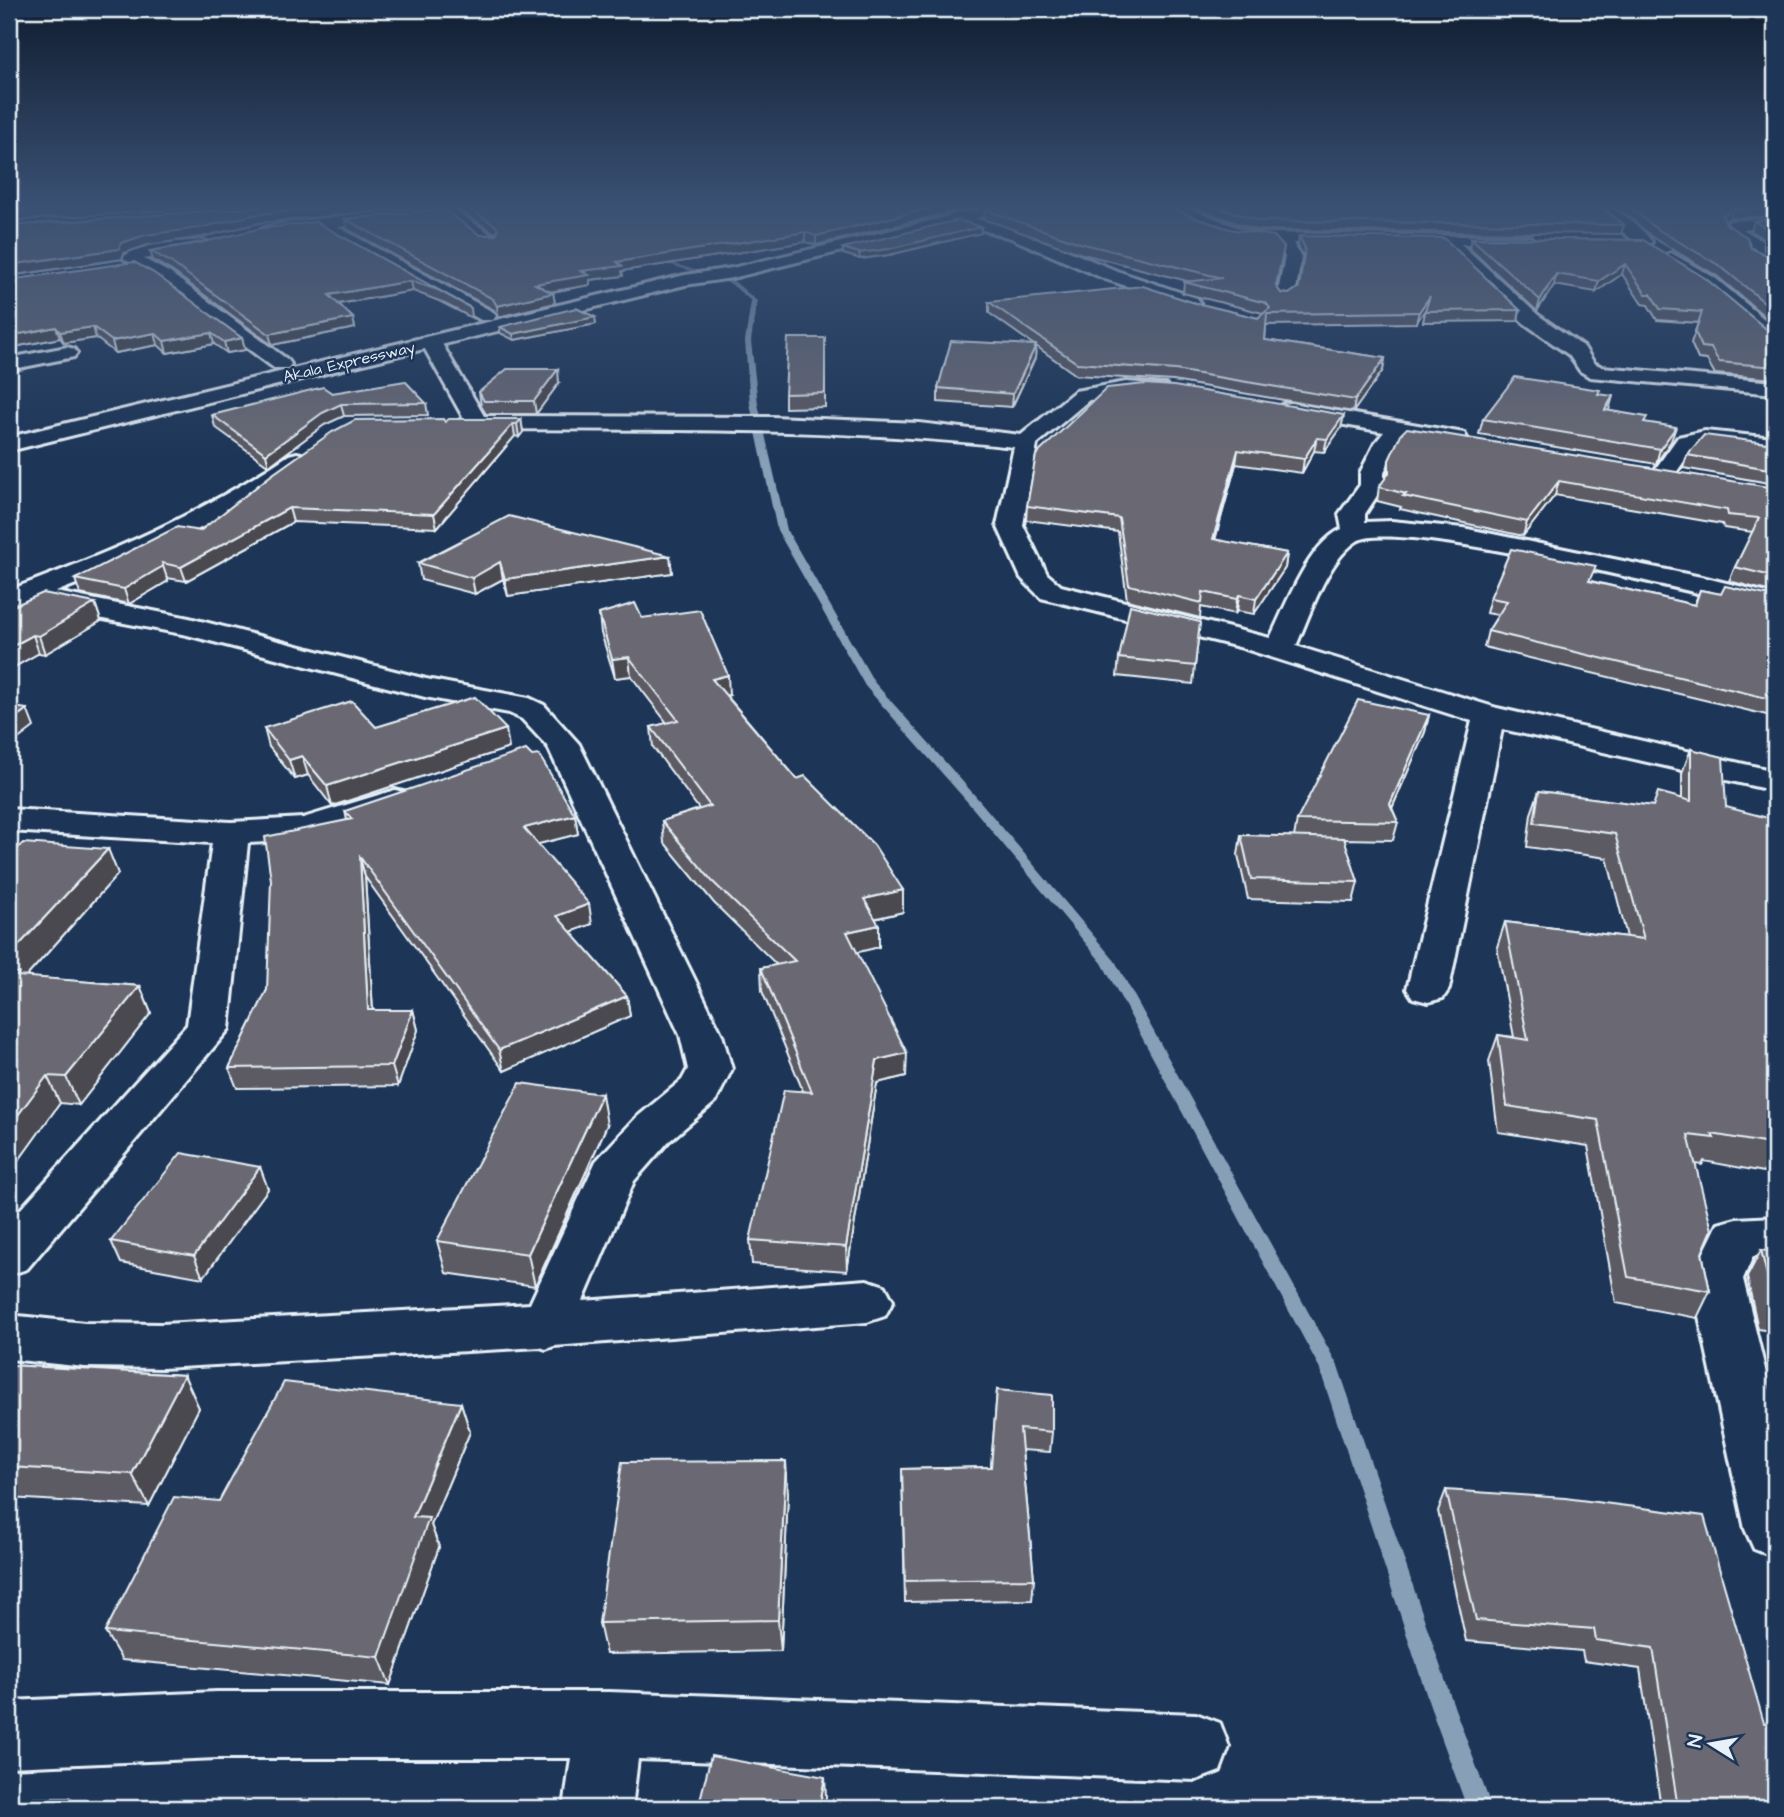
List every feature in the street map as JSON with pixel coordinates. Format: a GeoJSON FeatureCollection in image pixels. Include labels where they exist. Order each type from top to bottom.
{"type":"FeatureCollection","features":[{"type":"Feature","properties":{"kind":"street"},"geometry":{"type":"LineString","coordinates":[[177,289],[281,364]]}},
{"type":"Feature","properties":{"kind":"street"},"geometry":{"type":"LineString","coordinates":[[438,289],[487,316]]}},
{"type":"Feature","properties":{"kind":"street","name":"Akala Expressway"},"geometry":{"type":"LineString","coordinates":[[9,428],[601,289]]}},
{"type":"Feature","properties":{"kind":"street","name":"Akala Expressway"},"geometry":{"type":"LineString","coordinates":[[9,444],[649,289]]}},
{"type":"Feature","properties":{"kind":"street"},"geometry":{"type":"LineString","coordinates":[[1152,289],[1209,308]]}},
{"type":"Feature","properties":{"kind":"street"},"geometry":{"type":"LineString","coordinates":[[1286,297],[1287,289]]}},
{"type":"Feature","properties":{"kind":"street"},"geometry":{"type":"LineString","coordinates":[[1499,289],[1531,319],[1577,351],[1587,367],[1597,373],[1775,388]]}},
{"type":"Feature","properties":{"kind":"street"},"geometry":{"type":"LineString","coordinates":[[1717,289],[1775,337]]}},
{"type":"Feature","properties":{"kind":"street"},"geometry":{"type":"LineString","coordinates":[[431,342],[477,422]]}},
{"type":"Feature","properties":{"kind":"street"},"geometry":{"type":"LineString","coordinates":[[9,364],[67,353]]}},
{"type":"Feature","properties":{"kind":"street"},"geometry":{"type":"LineString","coordinates":[[1186,393],[1126,388],[1082,395],[1026,442],[1010,525],[1035,578],[1051,592],[1279,650],[1489,716],[1775,781]]}},
{"type":"Feature","properties":{"kind":"street"},"geometry":{"type":"LineString","coordinates":[[1264,405],[1483,442]]}},
{"type":"Feature","properties":{"kind":"street"},"geometry":{"type":"LineString","coordinates":[[449,422],[773,424],[919,430],[1026,442]]}},
{"type":"Feature","properties":{"kind":"street"},"geometry":{"type":"LineString","coordinates":[[1400,428],[1386,443],[1372,473],[1372,485],[1352,514],[1353,526],[1363,530],[1423,531],[1463,536],[1706,586],[1775,603]]}},
{"type":"Feature","properties":{"kind":"street"},"geometry":{"type":"LineString","coordinates":[[1663,475],[1686,442],[1692,439],[1775,445]]}},
{"type":"Feature","properties":{"kind":"street"},"geometry":{"type":"LineString","coordinates":[[17,597],[127,554],[202,519],[272,478],[314,448]]}},
{"type":"Feature","properties":{"kind":"street"},"geometry":{"type":"LineString","coordinates":[[1637,470],[1688,480]]}},
{"type":"Feature","properties":{"kind":"street"},"geometry":{"type":"LineString","coordinates":[[1279,650],[1325,559],[1347,536],[1363,530]]}},
{"type":"Feature","properties":{"kind":"street"},"geometry":{"type":"LineString","coordinates":[[17,597],[189,627],[425,688],[518,705],[533,712],[563,744],[701,1035],[710,1069],[700,1090],[645,1137],[613,1173],[546,1327]]}},
{"type":"Feature","properties":{"kind":"street"},"geometry":{"type":"LineString","coordinates":[[1429,989],[1489,716]]}},
{"type":"Feature","properties":{"kind":"street"},"geometry":{"type":"LineString","coordinates":[[524,757],[563,744]]}},
{"type":"Feature","properties":{"kind":"street"},"geometry":{"type":"LineString","coordinates":[[9,820],[231,833],[307,829],[422,791]]}},
{"type":"Feature","properties":{"kind":"street"},"geometry":{"type":"LineString","coordinates":[[9,1255],[208,1029],[231,833]]}},
{"type":"Feature","properties":{"kind":"street"},"geometry":{"type":"LineString","coordinates":[[1775,1236],[1736,1238],[1717,1279],[1775,1529]]}},
{"type":"Feature","properties":{"kind":"street"},"geometry":{"type":"LineString","coordinates":[[9,1338],[53,1345],[158,1345],[546,1327],[867,1301]]}},
{"type":"Feature","properties":{"kind":"street"},"geometry":{"type":"LineString","coordinates":[[9,1734],[217,1725],[609,1724],[1196,1747]]}},
{"type":"Feature","properties":{"kind":"street"},"geometry":{"type":"LineString","coordinates":[[598,1808],[609,1724]]}},
{"type":"Feature","properties":{"kind":"building"},"geometry":{"type":"Polygon","coordinates":[[[9,289],[175,289],[242,338],[224,342],[211,333],[164,341],[155,333],[112,341],[93,327],[60,332],[56,327],[9,336],[9,289]]]}},
{"type":"Feature","properties":{"kind":"building"},"geometry":{"type":"Polygon","coordinates":[[[207,289],[365,289],[329,295],[353,318],[269,334],[207,289]]]}},
{"type":"Feature","properties":{"kind":"building"},"geometry":{"type":"Polygon","coordinates":[[[474,289],[545,289],[553,293],[497,306],[493,299],[474,289]]]}},
{"type":"Feature","properties":{"kind":"building"},"geometry":{"type":"Polygon","coordinates":[[[1116,289],[1152,289],[1258,318],[1270,308],[1266,303],[1211,289],[1278,289],[1281,293],[1289,294],[1296,289],[1498,289],[1520,310],[1425,311],[1430,296],[1419,312],[1267,314],[1265,340],[1385,358],[1355,400],[1175,370],[1077,363],[989,302],[1116,289]]]}},
{"type":"Feature","properties":{"kind":"building"},"geometry":{"type":"Polygon","coordinates":[[[1528,289],[1547,289],[1540,300],[1528,289]]]}},
{"type":"Feature","properties":{"kind":"building"},"geometry":{"type":"Polygon","coordinates":[[[1642,289],[1718,289],[1770,332],[1775,333],[1775,367],[1719,362],[1711,348],[1702,347],[1695,332],[1702,312],[1660,309],[1651,294],[1646,294],[1642,289]]]}},
{"type":"Feature","properties":{"kind":"building"},"geometry":{"type":"Polygon","coordinates":[[[1748,289],[1775,289],[1775,311],[1748,289]]]}},
{"type":"Feature","properties":{"kind":"building"},"geometry":{"type":"Polygon","coordinates":[[[576,308],[595,317],[513,334],[500,327],[576,308]]]}},
{"type":"Feature","properties":{"kind":"building"},"geometry":{"type":"Polygon","coordinates":[[[788,338],[825,338],[825,393],[785,394],[788,338]]]}},
{"type":"Feature","properties":{"kind":"building"},"geometry":{"type":"Polygon","coordinates":[[[951,341],[1036,345],[1013,394],[938,388],[951,341]]]}},
{"type":"Feature","properties":{"kind":"building"},"geometry":{"type":"Polygon","coordinates":[[[507,369],[558,369],[534,401],[484,401],[479,392],[507,369]]]}},
{"type":"Feature","properties":{"kind":"building"},"geometry":{"type":"Polygon","coordinates":[[[1515,377],[1600,390],[1598,394],[1613,396],[1605,410],[1647,417],[1644,422],[1676,427],[1660,449],[1483,419],[1515,377]]]}},
{"type":"Feature","properties":{"kind":"building"},"geometry":{"type":"Polygon","coordinates":[[[405,381],[426,403],[341,404],[322,413],[266,454],[212,415],[323,387],[332,393],[405,381]]]}},
{"type":"Feature","properties":{"kind":"building"},"geometry":{"type":"Polygon","coordinates":[[[1145,384],[1174,386],[1344,415],[1327,439],[1317,438],[1304,459],[1238,450],[1213,539],[1287,553],[1256,599],[1239,595],[1237,599],[1203,592],[1202,603],[1129,585],[1119,518],[1027,506],[1036,455],[1107,388],[1145,384]]]}},
{"type":"Feature","properties":{"kind":"building"},"geometry":{"type":"Polygon","coordinates":[[[443,419],[445,422],[449,419],[521,419],[517,424],[513,424],[434,514],[289,508],[181,567],[162,563],[163,566],[124,589],[75,579],[177,527],[200,531],[270,476],[332,432],[355,420],[443,419]]]}},
{"type":"Feature","properties":{"kind":"building"},"geometry":{"type":"Polygon","coordinates":[[[1407,428],[1775,488],[1775,577],[1735,567],[1759,518],[1728,515],[1727,510],[1559,481],[1527,522],[1403,496],[1406,494],[1379,487],[1389,473],[1389,460],[1401,434],[1407,428]]]}},
{"type":"Feature","properties":{"kind":"building"},"geometry":{"type":"Polygon","coordinates":[[[1704,435],[1775,444],[1775,470],[1687,455],[1704,435]]]}},
{"type":"Feature","properties":{"kind":"building"},"geometry":{"type":"Polygon","coordinates":[[[509,516],[670,556],[505,579],[500,562],[472,578],[418,563],[509,516]]]}},
{"type":"Feature","properties":{"kind":"building"},"geometry":{"type":"Polygon","coordinates":[[[1511,549],[1596,566],[1589,581],[1695,605],[1700,590],[1721,594],[1725,586],[1775,597],[1775,700],[1488,631],[1507,601],[1490,598],[1511,549]]]}},
{"type":"Feature","properties":{"kind":"building"},"geometry":{"type":"Polygon","coordinates":[[[43,593],[95,603],[39,636],[33,635],[9,648],[9,608],[43,593]]]}},
{"type":"Feature","properties":{"kind":"building"},"geometry":{"type":"Polygon","coordinates":[[[635,603],[642,618],[700,610],[728,675],[712,679],[797,779],[805,776],[874,845],[903,890],[864,899],[879,925],[847,932],[907,1053],[877,1060],[846,1247],[750,1240],[784,1090],[812,1092],[761,968],[795,961],[712,881],[662,821],[710,806],[651,727],[678,720],[629,657],[612,659],[599,614],[635,603]]]}},
{"type":"Feature","properties":{"kind":"building"},"geometry":{"type":"Polygon","coordinates":[[[1130,605],[1200,622],[1195,666],[1119,658],[1130,605]]]}},
{"type":"Feature","properties":{"kind":"building"},"geometry":{"type":"Polygon","coordinates":[[[475,697],[506,729],[327,786],[302,756],[289,760],[264,728],[352,701],[376,727],[475,697]]]}},
{"type":"Feature","properties":{"kind":"building"},"geometry":{"type":"Polygon","coordinates":[[[1358,700],[1429,715],[1390,804],[1398,822],[1297,820],[1358,700]]]}},
{"type":"Feature","properties":{"kind":"building"},"geometry":{"type":"Polygon","coordinates":[[[9,706],[27,709],[9,722],[9,706]]]}},
{"type":"Feature","properties":{"kind":"building"},"geometry":{"type":"Polygon","coordinates":[[[1691,749],[1723,757],[1726,807],[1772,819],[1775,831],[1775,1145],[1712,1134],[1714,1138],[1688,1135],[1712,1230],[1702,1253],[1710,1291],[1628,1277],[1598,1120],[1507,1106],[1498,1035],[1528,1040],[1505,922],[1644,939],[1615,834],[1534,823],[1539,791],[1653,806],[1658,792],[1691,801],[1691,749]]]}},
{"type":"Feature","properties":{"kind":"building"},"geometry":{"type":"Polygon","coordinates":[[[526,750],[532,756],[539,755],[575,815],[524,828],[589,904],[557,916],[627,996],[499,1050],[360,857],[368,1010],[413,1010],[392,1066],[229,1068],[267,990],[271,880],[265,837],[352,819],[345,811],[526,750]]]}},
{"type":"Feature","properties":{"kind":"building"},"geometry":{"type":"Polygon","coordinates":[[[1241,835],[1344,838],[1358,882],[1251,879],[1241,835]]]}},
{"type":"Feature","properties":{"kind":"building"},"geometry":{"type":"Polygon","coordinates":[[[23,843],[108,849],[9,956],[9,857],[23,843]]]}},
{"type":"Feature","properties":{"kind":"building"},"geometry":{"type":"Polygon","coordinates":[[[9,973],[19,973],[17,976],[140,986],[66,1077],[47,1076],[9,1127],[9,973]]]}},
{"type":"Feature","properties":{"kind":"building"},"geometry":{"type":"Polygon","coordinates":[[[520,1083],[602,1094],[528,1254],[437,1241],[520,1083]]]}},
{"type":"Feature","properties":{"kind":"building"},"geometry":{"type":"Polygon","coordinates":[[[181,1153],[260,1167],[194,1256],[111,1241],[181,1153]]]}},
{"type":"Feature","properties":{"kind":"building"},"geometry":{"type":"Polygon","coordinates":[[[1761,1250],[1775,1252],[1775,1302],[1773,1301],[1761,1250]]]}},
{"type":"Feature","properties":{"kind":"building"},"geometry":{"type":"Polygon","coordinates":[[[9,1365],[184,1375],[132,1474],[9,1467],[9,1365]]]}},
{"type":"Feature","properties":{"kind":"building"},"geometry":{"type":"Polygon","coordinates":[[[284,1382],[461,1403],[413,1517],[429,1518],[379,1657],[105,1632],[174,1497],[219,1501],[284,1382]]]}},
{"type":"Feature","properties":{"kind":"building"},"geometry":{"type":"Polygon","coordinates":[[[997,1390],[1052,1395],[1052,1432],[1020,1429],[1034,1579],[905,1581],[902,1469],[991,1467],[997,1390]]]}},
{"type":"Feature","properties":{"kind":"building"},"geometry":{"type":"Polygon","coordinates":[[[786,1461],[778,1620],[599,1623],[622,1462],[786,1461]]]}},
{"type":"Feature","properties":{"kind":"building"},"geometry":{"type":"Polygon","coordinates":[[[1446,1490],[1565,1498],[1704,1516],[1764,1723],[1775,1725],[1775,1808],[1678,1808],[1653,1648],[1596,1640],[1594,1629],[1476,1620],[1446,1490]]]}},
{"type":"Feature","properties":{"kind":"building"},"geometry":{"type":"Polygon","coordinates":[[[711,1756],[825,1777],[819,1808],[698,1808],[711,1756]]]}},
{"type":"Feature","properties":{"kind":"building"},"geometry":{"type":"Polygon","coordinates":[[[9,1798],[70,1798],[66,1808],[9,1808],[9,1798]]]}},
{"type":"Feature","properties":{"kind":"waterway"},"geometry":{"type":"LineString","coordinates":[[740,289],[754,301],[748,341],[754,404],[782,530],[869,684],[975,803],[1108,961],[1328,1366],[1443,1709],[1480,1808]]}}]}
